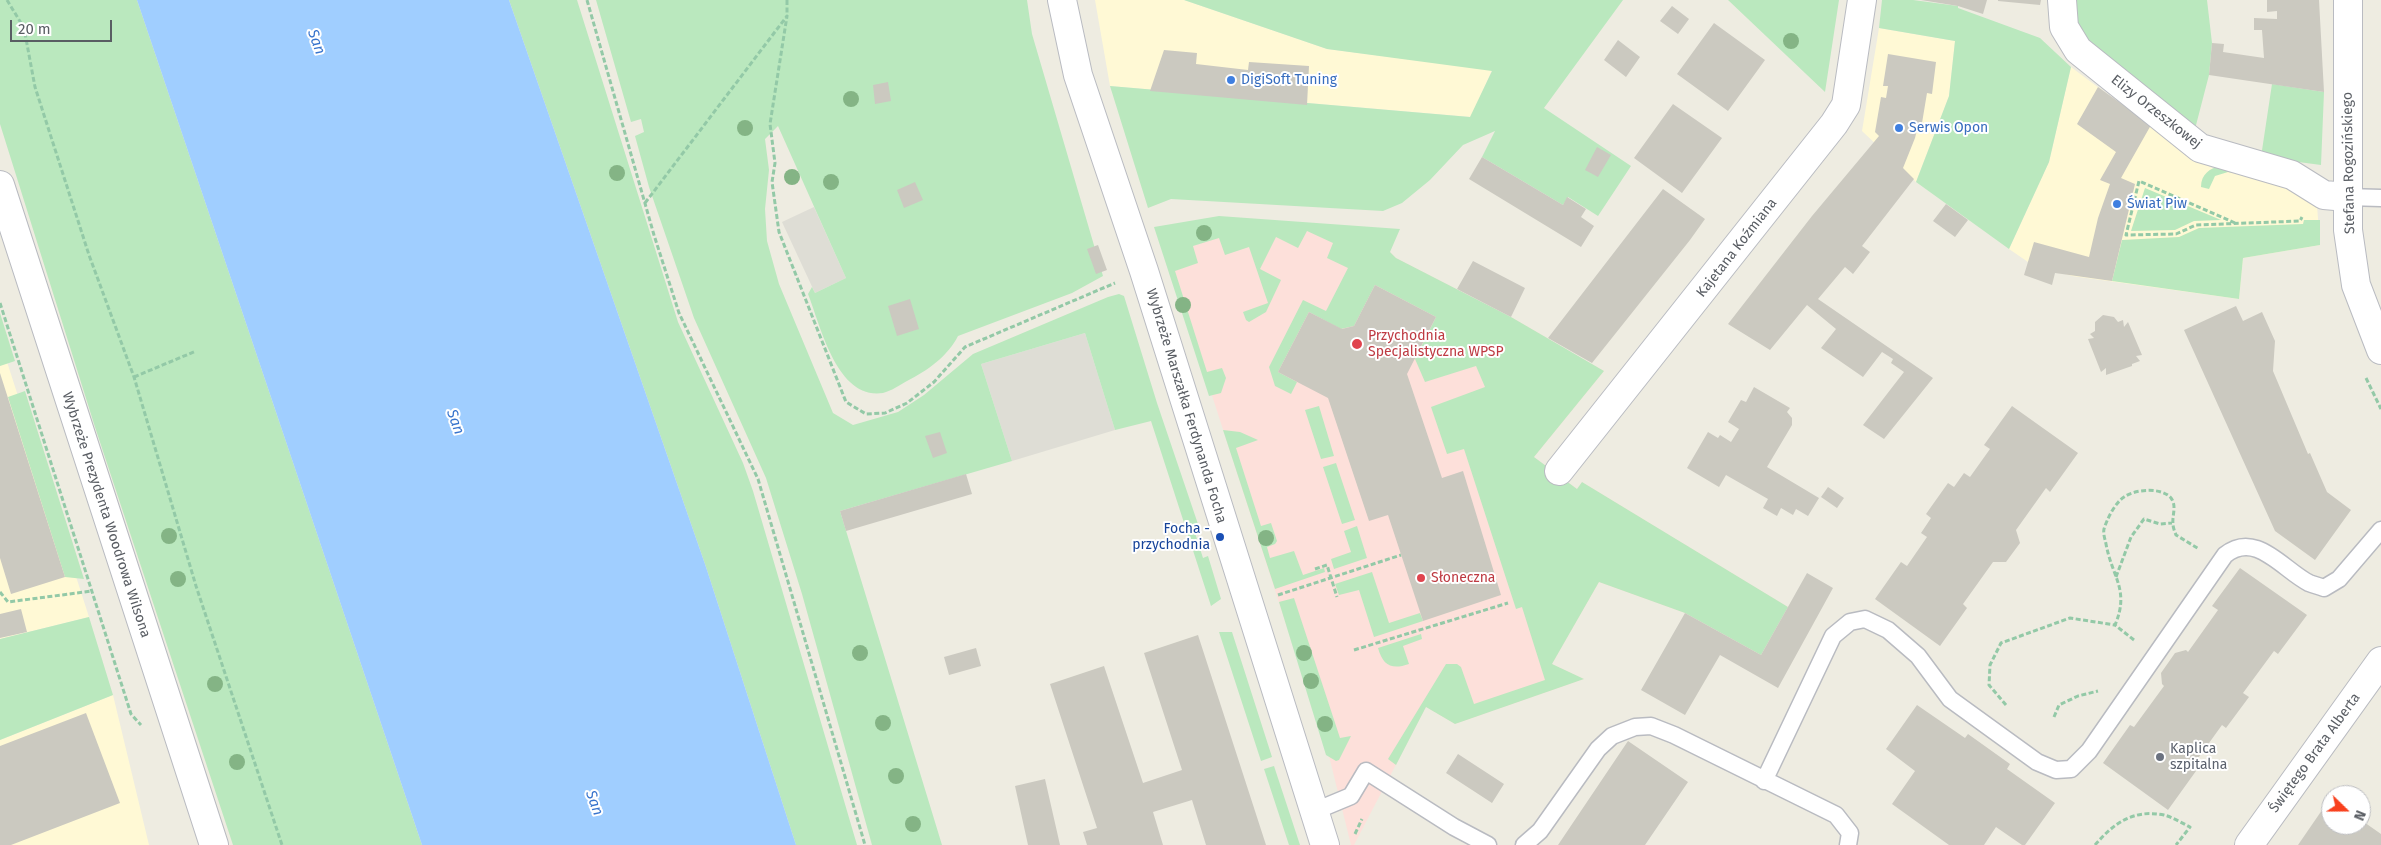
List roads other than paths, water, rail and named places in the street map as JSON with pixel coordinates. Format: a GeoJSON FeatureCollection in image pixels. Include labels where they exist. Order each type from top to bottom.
{"type":"FeatureCollection","features":[{"type":"Feature","properties":{"kind":"street","name":"Wybrzeże Marszałka Ferdynanda Focha"},"geometry":{"type":"LineString","coordinates":[[1062,0],[1078,75],[1144,271],[1314,811]]}},
{"type":"Feature","properties":{"kind":"street","name":"Kajetana Koźmiana"},"geometry":{"type":"LineString","coordinates":[[1559,472],[1798,171],[1846,105],[1862,0]]}},
{"type":"Feature","properties":{"kind":"street","name":"Elizy Orzeszkowej"},"geometry":{"type":"LineString","coordinates":[[2062,0],[2064,27],[2078,50],[2200,148],[2292,175],[2324,195],[2347,197]]}},
{"type":"Feature","properties":{"kind":"street","name":"Stefana Rogozińskiego"},"geometry":{"type":"LineString","coordinates":[[2348,0],[2348,230],[2356,285],[2381,350]]}},
{"type":"Feature","properties":{"kind":"street","name":"Wybrzeże Prezydenta Woodrowa Wilsona"},"geometry":{"type":"LineString","coordinates":[[0,185],[214,845]]}},
{"type":"Feature","properties":{"kind":"street","name":"Świętego Brata Alberta"},"geometry":{"type":"LineString","coordinates":[[2249,845],[2381,660]]}},
{"type":"Feature","properties":{"kind":"street"},"geometry":{"type":"LineString","coordinates":[[1314,811],[1325,845]]}},
{"type":"Feature","properties":{"kind":"lane"},"geometry":{"type":"LineString","coordinates":[[2347,197],[2381,198]]}},
{"type":"Feature","properties":{"kind":"lane"},"geometry":{"type":"LineString","coordinates":[[1764,781],[1833,636],[1850,622],[1865,620],[1888,630],[1918,656],[1950,699],[2037,762],[2056,770],[2072,768],[2089,751],[2220,563],[2234,548],[2248,548],[2266,552],[2309,583],[2324,588],[2339,579],[2381,530]]}},
{"type":"Feature","properties":{"kind":"lane"},"geometry":{"type":"LineString","coordinates":[[1524,845],[1540,831],[1598,749],[1612,736],[1635,727],[1651,726],[1674,735],[1836,815],[1850,834],[1848,845]]}},
{"type":"Feature","properties":{"kind":"lane"},"geometry":{"type":"LineString","coordinates":[[1314,811],[1351,796],[1366,771],[1454,827],[1488,845]]}},
{"type":"Feature","properties":{"kind":"water","name":"San"},"geometry":{"type":"Polygon","coordinates":[[[137,0],[509,0],[706,567],[796,845],[422,845],[137,0]]]}},
{"type":"Feature","properties":{"kind":"place","name":"DigiSoft Tuning"},"geometry":{"type":"Point","coordinates":[1231,80]}},
{"type":"Feature","properties":{"kind":"place","name":"Serwis Opon"},"geometry":{"type":"Point","coordinates":[1899,128]}},
{"type":"Feature","properties":{"kind":"place","name":"Świat Piw"},"geometry":{"type":"Point","coordinates":[2117,204]}},
{"type":"Feature","properties":{"kind":"place","name":"Przychodnia Specjalistyczna WPSP"},"geometry":{"type":"Point","coordinates":[1357,344]}},
{"type":"Feature","properties":{"kind":"place","name":"Focha - przychodnia"},"geometry":{"type":"Point","coordinates":[1220,537]}},
{"type":"Feature","properties":{"kind":"place","name":"Słoneczna"},"geometry":{"type":"Point","coordinates":[1421,578]}},
{"type":"Feature","properties":{"kind":"place","name":"Kaplica szpitalna"},"geometry":{"type":"Point","coordinates":[2160,757]}}]}
